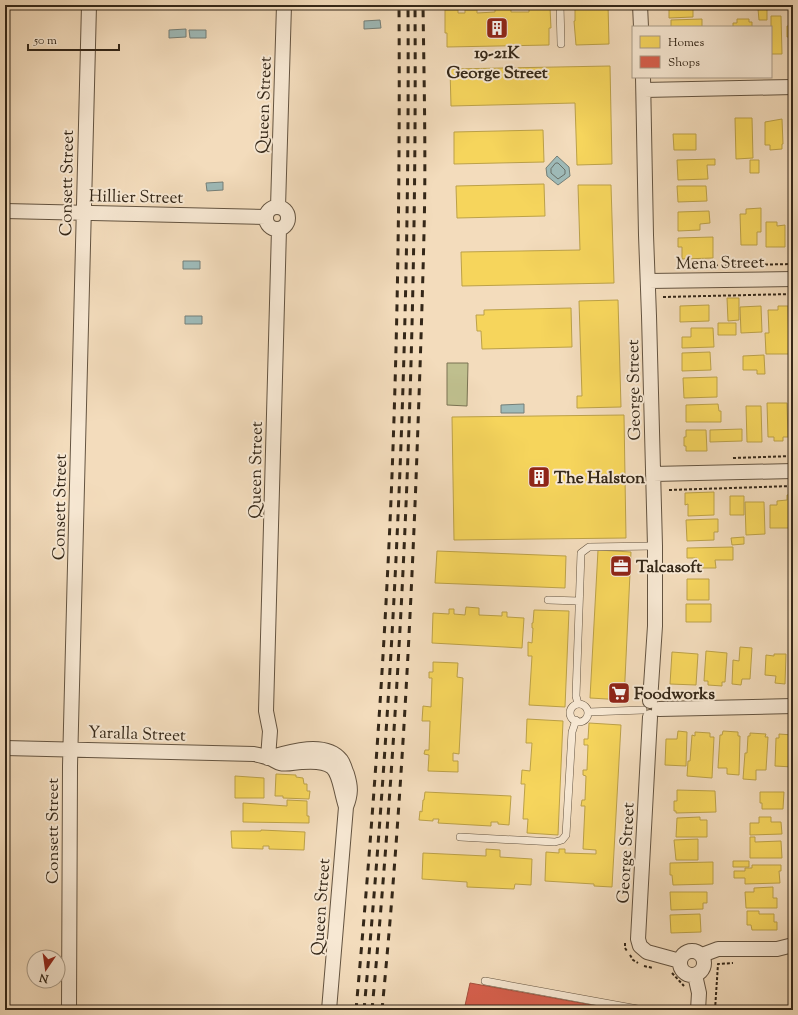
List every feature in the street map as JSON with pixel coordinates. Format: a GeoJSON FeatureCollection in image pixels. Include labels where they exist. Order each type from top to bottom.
{"type":"FeatureCollection","features":[{"type":"Feature","properties":{"kind":"street","name":"Consett Street"},"geometry":{"type":"LineString","coordinates":[[69,1010],[71,749],[89,5]]}},
{"type":"Feature","properties":{"kind":"street","name":"Queen Street"},"geometry":{"type":"LineString","coordinates":[[278,207],[284,5]]}},
{"type":"Feature","properties":{"kind":"street"},"geometry":{"type":"LineString","coordinates":[[640,5],[641,26]]}},
{"type":"Feature","properties":{"kind":"street"},"geometry":{"type":"LineString","coordinates":[[643,84],[793,87]]}},
{"type":"Feature","properties":{"kind":"street","name":"George Street"},"geometry":{"type":"LineString","coordinates":[[643,84],[655,546],[655,626],[638,939],[640,946],[647,952],[680,961]]}},
{"type":"Feature","properties":{"kind":"street"},"geometry":{"type":"LineString","coordinates":[[278,207],[287,212],[289,220],[285,226],[276,229],[270,226],[266,217],[271,208],[278,207]]}},
{"type":"Feature","properties":{"kind":"street","name":"Hillier Street"},"geometry":{"type":"LineString","coordinates":[[5,211],[266,217]]}},
{"type":"Feature","properties":{"kind":"street","name":"Queen Street"},"geometry":{"type":"LineString","coordinates":[[279,229],[266,711],[260,740],[268,758],[301,750],[322,749],[332,753],[341,760],[350,783],[350,796],[346,807],[329,1010]]}},
{"type":"Feature","properties":{"kind":"street","name":"Mena Street"},"geometry":{"type":"LineString","coordinates":[[648,282],[793,279]]}},
{"type":"Feature","properties":{"kind":"street"},"geometry":{"type":"LineString","coordinates":[[653,474],[793,471]]}},
{"type":"Feature","properties":{"kind":"street"},"geometry":{"type":"LineString","coordinates":[[651,709],[665,710],[793,706]]}},
{"type":"Feature","properties":{"kind":"street","name":"Yaralla Street"},"geometry":{"type":"LineString","coordinates":[[5,748],[254,754],[268,758]]}},
{"type":"Feature","properties":{"kind":"street"},"geometry":{"type":"LineString","coordinates":[[702,956],[718,949],[777,949],[793,945]]}},
{"type":"Feature","properties":{"kind":"street"},"geometry":{"type":"LineString","coordinates":[[692,951],[699,953],[705,963],[704,968],[699,974],[691,975],[684,972],[680,965],[680,961],[684,954],[692,951]]}},
{"type":"Feature","properties":{"kind":"street"},"geometry":{"type":"LineString","coordinates":[[695,975],[699,993],[698,1010]]}},
{"type":"Feature","properties":{"kind":"lane"},"geometry":{"type":"LineString","coordinates":[[560,5],[561,44]]}},
{"type":"Feature","properties":{"kind":"lane"},"geometry":{"type":"LineString","coordinates":[[578,704],[576,696],[581,553],[589,547],[655,546]]}},
{"type":"Feature","properties":{"kind":"lane"},"geometry":{"type":"LineString","coordinates":[[548,600],[579,601]]}},
{"type":"Feature","properties":{"kind":"lane"},"geometry":{"type":"LineString","coordinates":[[578,704],[584,706],[588,712]]}},
{"type":"Feature","properties":{"kind":"lane"},"geometry":{"type":"LineString","coordinates":[[578,704],[572,708],[572,718],[581,721],[584,720],[588,712]]}},
{"type":"Feature","properties":{"kind":"lane"},"geometry":{"type":"LineString","coordinates":[[588,712],[651,709]]}},
{"type":"Feature","properties":{"kind":"lane"},"geometry":{"type":"LineString","coordinates":[[460,837],[555,842],[562,840],[566,835],[572,732],[576,720]]}},
{"type":"Feature","properties":{"kind":"lane"},"geometry":{"type":"LineString","coordinates":[[485,981],[643,1010]]}},
{"type":"Feature","properties":{"kind":"path"},"geometry":{"type":"LineString","coordinates":[[693,266],[793,264]]}},
{"type":"Feature","properties":{"kind":"path"},"geometry":{"type":"LineString","coordinates":[[663,297],[793,294]]}},
{"type":"Feature","properties":{"kind":"path"},"geometry":{"type":"LineString","coordinates":[[669,490],[793,486]]}},
{"type":"Feature","properties":{"kind":"path"},"geometry":{"type":"LineString","coordinates":[[625,941],[625,948],[633,960],[648,968],[659,969]]}},
{"type":"Feature","properties":{"kind":"path"},"geometry":{"type":"LineString","coordinates":[[715,1010],[718,964],[740,963]]}},
{"type":"Feature","properties":{"kind":"path"},"geometry":{"type":"LineString","coordinates":[[670,972],[675,974],[685,987]]}},
{"type":"Feature","properties":{"kind":"green space"},"geometry":{"type":"Polygon","coordinates":[[[447,363],[468,363],[467,406],[447,405],[447,363]]]}},
{"type":"Feature","properties":{"kind":"water"},"geometry":{"type":"Polygon","coordinates":[[[380,20],[381,28],[364,29],[364,21],[380,20]]]}},
{"type":"Feature","properties":{"kind":"water"},"geometry":{"type":"Polygon","coordinates":[[[186,29],[186,37],[169,38],[169,30],[186,29]]]}},
{"type":"Feature","properties":{"kind":"water"},"geometry":{"type":"Polygon","coordinates":[[[189,30],[206,30],[206,38],[190,38],[189,30]]]}},
{"type":"Feature","properties":{"kind":"water"},"geometry":{"type":"Polygon","coordinates":[[[557,156],[569,167],[570,176],[558,185],[547,176],[546,168],[557,156]]]}},
{"type":"Feature","properties":{"kind":"water"},"geometry":{"type":"Polygon","coordinates":[[[223,182],[223,190],[207,191],[206,183],[223,182]]]}},
{"type":"Feature","properties":{"kind":"water"},"geometry":{"type":"Polygon","coordinates":[[[183,261],[200,261],[200,269],[183,269],[183,261]]]}},
{"type":"Feature","properties":{"kind":"water"},"geometry":{"type":"Polygon","coordinates":[[[185,316],[202,316],[202,324],[185,324],[185,316]]]}},
{"type":"Feature","properties":{"kind":"water"},"geometry":{"type":"Polygon","coordinates":[[[524,404],[524,413],[501,413],[501,405],[524,404]]]}},
{"type":"Feature","properties":{"kind":"building: Homes"},"geometry":{"type":"Polygon","coordinates":[[[575,5],[608,5],[609,44],[576,45],[574,21],[575,5]]]}},
{"type":"Feature","properties":{"kind":"building: Homes"},"geometry":{"type":"Polygon","coordinates":[[[669,5],[693,5],[693,17],[669,18],[669,5]]]}},
{"type":"Feature","properties":{"kind":"building: Homes","name":"19-21K George Street"},"geometry":{"type":"Polygon","coordinates":[[[550,8],[551,28],[549,28],[549,45],[447,47],[447,33],[445,33],[445,10],[458,10],[458,13],[465,13],[465,10],[477,10],[477,13],[495,12],[495,9],[511,9],[511,12],[529,12],[529,9],[550,8]]]}},
{"type":"Feature","properties":{"kind":"building: Homes"},"geometry":{"type":"Polygon","coordinates":[[[758,9],[767,9],[767,20],[759,20],[758,9]]]}},
{"type":"Feature","properties":{"kind":"building: Homes"},"geometry":{"type":"Polygon","coordinates":[[[771,16],[781,16],[782,54],[772,54],[771,16]]]}},
{"type":"Feature","properties":{"kind":"building: Homes"},"geometry":{"type":"Polygon","coordinates":[[[702,19],[702,26],[671,26],[671,20],[702,19]]]}},
{"type":"Feature","properties":{"kind":"building: Homes"},"geometry":{"type":"Polygon","coordinates":[[[737,19],[749,19],[749,22],[752,22],[752,26],[733,26],[733,23],[737,23],[737,19]]]}},
{"type":"Feature","properties":{"kind":"building: Homes"},"geometry":{"type":"Polygon","coordinates":[[[787,26],[793,26],[793,37],[787,37],[787,26]]]}},
{"type":"Feature","properties":{"kind":"building: Homes"},"geometry":{"type":"Polygon","coordinates":[[[610,66],[612,164],[577,165],[575,103],[451,106],[450,69],[610,66]]]}},
{"type":"Feature","properties":{"kind":"building: Homes"},"geometry":{"type":"Polygon","coordinates":[[[789,116],[793,116],[793,143],[789,143],[789,116]]]}},
{"type":"Feature","properties":{"kind":"building: Homes"},"geometry":{"type":"Polygon","coordinates":[[[735,118],[752,118],[753,158],[736,159],[735,118]]]}},
{"type":"Feature","properties":{"kind":"building: Homes"},"geometry":{"type":"Polygon","coordinates":[[[782,119],[782,149],[770,150],[770,145],[765,145],[765,122],[782,119]]]}},
{"type":"Feature","properties":{"kind":"building: Homes"},"geometry":{"type":"Polygon","coordinates":[[[543,130],[544,162],[454,164],[454,132],[543,130]]]}},
{"type":"Feature","properties":{"kind":"building: Homes"},"geometry":{"type":"Polygon","coordinates":[[[673,134],[696,134],[696,150],[674,150],[673,134]]]}},
{"type":"Feature","properties":{"kind":"building: Homes"},"geometry":{"type":"Polygon","coordinates":[[[715,159],[715,165],[707,165],[708,179],[678,180],[677,160],[715,159]]]}},
{"type":"Feature","properties":{"kind":"building: Homes"},"geometry":{"type":"Polygon","coordinates":[[[750,160],[759,160],[759,173],[750,173],[750,160]]]}},
{"type":"Feature","properties":{"kind":"building: Homes"},"geometry":{"type":"Polygon","coordinates":[[[544,184],[545,216],[457,218],[456,186],[544,184]]]}},
{"type":"Feature","properties":{"kind":"building: Homes"},"geometry":{"type":"Polygon","coordinates":[[[578,185],[611,185],[614,283],[462,286],[461,252],[580,250],[578,185]]]}},
{"type":"Feature","properties":{"kind":"building: Homes"},"geometry":{"type":"Polygon","coordinates":[[[677,186],[706,186],[707,201],[678,202],[677,186]]]}},
{"type":"Feature","properties":{"kind":"building: Homes"},"geometry":{"type":"Polygon","coordinates":[[[761,208],[761,232],[757,232],[757,245],[741,245],[740,214],[746,214],[746,209],[761,208]]]}},
{"type":"Feature","properties":{"kind":"building: Homes"},"geometry":{"type":"Polygon","coordinates":[[[709,211],[710,223],[700,224],[700,230],[678,231],[678,212],[709,211]]]}},
{"type":"Feature","properties":{"kind":"building: Homes"},"geometry":{"type":"Polygon","coordinates":[[[766,222],[777,222],[777,226],[785,225],[785,247],[766,247],[766,222]]]}},
{"type":"Feature","properties":{"kind":"building: Homes"},"geometry":{"type":"Polygon","coordinates":[[[713,237],[713,258],[682,259],[682,247],[678,247],[678,238],[713,237]]]}},
{"type":"Feature","properties":{"kind":"building: Homes"},"geometry":{"type":"Polygon","coordinates":[[[727,298],[739,298],[739,320],[728,321],[727,298]]]}},
{"type":"Feature","properties":{"kind":"building: Homes"},"geometry":{"type":"Polygon","coordinates":[[[618,300],[621,407],[577,408],[577,396],[582,396],[579,301],[618,300]]]}},
{"type":"Feature","properties":{"kind":"building: Homes"},"geometry":{"type":"Polygon","coordinates":[[[709,305],[709,321],[680,322],[680,306],[709,305]]]}},
{"type":"Feature","properties":{"kind":"building: Homes"},"geometry":{"type":"Polygon","coordinates":[[[790,305],[793,305],[793,350],[791,341],[790,305]]]}},
{"type":"Feature","properties":{"kind":"building: Homes"},"geometry":{"type":"Polygon","coordinates":[[[761,306],[762,332],[741,333],[740,307],[761,306]]]}},
{"type":"Feature","properties":{"kind":"building: Homes"},"geometry":{"type":"Polygon","coordinates":[[[778,306],[788,306],[789,354],[766,354],[765,333],[769,333],[768,310],[778,310],[778,306]]]}},
{"type":"Feature","properties":{"kind":"building: Homes"},"geometry":{"type":"Polygon","coordinates":[[[571,308],[572,347],[482,349],[481,331],[477,331],[476,315],[484,315],[484,310],[571,308]]]}},
{"type":"Feature","properties":{"kind":"building: Homes"},"geometry":{"type":"Polygon","coordinates":[[[718,323],[736,323],[736,335],[718,335],[718,323]]]}},
{"type":"Feature","properties":{"kind":"building: Homes"},"geometry":{"type":"Polygon","coordinates":[[[691,328],[713,328],[714,347],[682,348],[682,337],[691,337],[691,328]]]}},
{"type":"Feature","properties":{"kind":"building: Homes"},"geometry":{"type":"Polygon","coordinates":[[[710,352],[711,370],[682,371],[682,353],[710,352]]]}},
{"type":"Feature","properties":{"kind":"building: Homes"},"geometry":{"type":"Polygon","coordinates":[[[764,355],[765,374],[757,374],[757,370],[743,370],[743,356],[764,355]]]}},
{"type":"Feature","properties":{"kind":"building: Homes"},"geometry":{"type":"Polygon","coordinates":[[[717,377],[717,397],[684,398],[683,378],[717,377]]]}},
{"type":"Feature","properties":{"kind":"building: Homes"},"geometry":{"type":"Polygon","coordinates":[[[767,403],[787,403],[788,437],[783,437],[783,441],[774,441],[774,437],[768,437],[767,403]]]}},
{"type":"Feature","properties":{"kind":"building: Homes"},"geometry":{"type":"Polygon","coordinates":[[[718,404],[719,411],[721,411],[721,422],[686,422],[686,405],[718,404]]]}},
{"type":"Feature","properties":{"kind":"building: Homes"},"geometry":{"type":"Polygon","coordinates":[[[746,406],[761,406],[762,442],[747,442],[746,406]]]}},
{"type":"Feature","properties":{"kind":"building: Homes","name":"The Halston"},"geometry":{"type":"Polygon","coordinates":[[[624,415],[626,538],[454,540],[452,417],[624,415]]]}},
{"type":"Feature","properties":{"kind":"building: Homes"},"geometry":{"type":"Polygon","coordinates":[[[742,429],[742,441],[710,442],[710,430],[742,429]]]}},
{"type":"Feature","properties":{"kind":"building: Homes"},"geometry":{"type":"Polygon","coordinates":[[[686,430],[706,430],[707,451],[686,451],[686,446],[684,446],[684,437],[686,437],[686,430]]]}},
{"type":"Feature","properties":{"kind":"building: Homes"},"geometry":{"type":"Polygon","coordinates":[[[714,492],[714,515],[688,516],[688,504],[685,505],[685,493],[714,492]]]}},
{"type":"Feature","properties":{"kind":"building: Homes"},"geometry":{"type":"Polygon","coordinates":[[[793,494],[793,528],[770,528],[770,505],[777,505],[777,501],[787,500],[787,495],[793,494]]]}},
{"type":"Feature","properties":{"kind":"building: Homes"},"geometry":{"type":"Polygon","coordinates":[[[730,496],[744,496],[744,515],[730,515],[730,496]]]}},
{"type":"Feature","properties":{"kind":"building: Homes"},"geometry":{"type":"Polygon","coordinates":[[[745,502],[764,502],[765,534],[746,535],[745,502]]]}},
{"type":"Feature","properties":{"kind":"building: Homes"},"geometry":{"type":"Polygon","coordinates":[[[718,519],[718,532],[714,532],[714,540],[687,541],[686,520],[718,519]]]}},
{"type":"Feature","properties":{"kind":"building: Homes"},"geometry":{"type":"Polygon","coordinates":[[[744,537],[744,544],[732,545],[731,538],[744,537]]]}},
{"type":"Feature","properties":{"kind":"building: Homes"},"geometry":{"type":"Polygon","coordinates":[[[733,547],[733,560],[715,560],[716,568],[697,568],[697,558],[687,558],[687,548],[733,547]]]}},
{"type":"Feature","properties":{"kind":"building: Homes"},"geometry":{"type":"Polygon","coordinates":[[[598,550],[631,552],[624,700],[590,698],[598,550]]]}},
{"type":"Feature","properties":{"kind":"building: Homes"},"geometry":{"type":"Polygon","coordinates":[[[437,551],[566,556],[565,588],[435,583],[437,551]]]}},
{"type":"Feature","properties":{"kind":"building: Homes"},"geometry":{"type":"Polygon","coordinates":[[[687,579],[709,579],[709,600],[687,600],[687,579]]]}},
{"type":"Feature","properties":{"kind":"building: Homes"},"geometry":{"type":"Polygon","coordinates":[[[686,604],[711,604],[711,622],[686,622],[686,604]]]}},
{"type":"Feature","properties":{"kind":"building: Homes"},"geometry":{"type":"Polygon","coordinates":[[[466,607],[479,608],[479,615],[502,616],[502,612],[507,612],[507,617],[524,618],[522,648],[432,643],[433,613],[449,614],[449,609],[454,609],[454,614],[465,615],[466,607]]]}},
{"type":"Feature","properties":{"kind":"building: Homes"},"geometry":{"type":"Polygon","coordinates":[[[534,610],[569,611],[565,707],[529,705],[532,656],[528,656],[528,642],[532,643],[532,623],[534,610]]]}},
{"type":"Feature","properties":{"kind":"building: Homes"},"geometry":{"type":"Polygon","coordinates":[[[790,639],[793,639],[793,661],[789,660],[790,639]]]}},
{"type":"Feature","properties":{"kind":"building: Homes"},"geometry":{"type":"Polygon","coordinates":[[[740,647],[752,648],[750,679],[742,679],[741,685],[732,684],[733,660],[739,661],[740,647]]]}},
{"type":"Feature","properties":{"kind":"building: Homes"},"geometry":{"type":"Polygon","coordinates":[[[706,651],[727,653],[725,682],[722,682],[722,686],[708,685],[708,681],[704,681],[706,651]]]}},
{"type":"Feature","properties":{"kind":"building: Homes"},"geometry":{"type":"Polygon","coordinates":[[[672,652],[698,654],[696,685],[670,684],[672,652]]]}},
{"type":"Feature","properties":{"kind":"building: Homes"},"geometry":{"type":"Polygon","coordinates":[[[774,654],[786,654],[785,684],[775,683],[776,676],[765,675],[766,655],[774,656],[774,654]]]}},
{"type":"Feature","properties":{"kind":"building: Homes"},"geometry":{"type":"Polygon","coordinates":[[[433,662],[458,663],[457,677],[463,678],[459,754],[453,753],[453,761],[458,761],[458,772],[428,771],[429,755],[424,754],[425,750],[429,750],[430,721],[422,721],[423,706],[431,707],[432,678],[429,678],[429,672],[433,672],[433,662]]]}},
{"type":"Feature","properties":{"kind":"building: Homes"},"geometry":{"type":"Polygon","coordinates":[[[527,719],[563,721],[558,835],[527,833],[528,819],[523,819],[525,784],[521,784],[522,770],[530,771],[532,743],[526,743],[527,719]]]}},
{"type":"Feature","properties":{"kind":"building: Homes"},"geometry":{"type":"Polygon","coordinates":[[[589,723],[621,725],[612,887],[594,886],[594,884],[545,881],[546,852],[559,853],[559,849],[565,849],[565,853],[596,854],[596,850],[583,849],[585,806],[581,806],[582,800],[585,800],[586,776],[583,775],[583,770],[587,770],[588,745],[584,745],[584,739],[588,739],[589,723]]]}},
{"type":"Feature","properties":{"kind":"building: Homes"},"geometry":{"type":"Polygon","coordinates":[[[678,731],[687,732],[686,766],[665,765],[666,739],[677,739],[678,731]]]}},
{"type":"Feature","properties":{"kind":"building: Homes"},"geometry":{"type":"Polygon","coordinates":[[[723,731],[738,732],[738,736],[740,736],[739,775],[727,774],[727,768],[718,768],[720,735],[722,735],[723,731]]]}},
{"type":"Feature","properties":{"kind":"building: Homes"},"geometry":{"type":"Polygon","coordinates":[[[695,732],[710,733],[710,737],[714,737],[712,778],[687,776],[692,735],[695,736],[695,732]]]}},
{"type":"Feature","properties":{"kind":"building: Homes"},"geometry":{"type":"Polygon","coordinates":[[[750,733],[766,734],[765,737],[768,737],[766,770],[756,770],[756,780],[743,779],[745,753],[747,753],[748,736],[750,736],[750,733]]]}},
{"type":"Feature","properties":{"kind":"building: Homes"},"geometry":{"type":"Polygon","coordinates":[[[779,734],[793,735],[793,767],[775,766],[776,738],[779,738],[779,734]]]}},
{"type":"Feature","properties":{"kind":"building: Homes"},"geometry":{"type":"Polygon","coordinates":[[[276,774],[296,775],[296,777],[303,778],[304,784],[307,784],[307,791],[310,791],[309,799],[283,798],[283,796],[275,796],[276,774]]]}},
{"type":"Feature","properties":{"kind":"building: Homes"},"geometry":{"type":"Polygon","coordinates":[[[235,776],[264,778],[264,798],[235,798],[235,776]]]}},
{"type":"Feature","properties":{"kind":"building: Homes"},"geometry":{"type":"Polygon","coordinates":[[[677,790],[715,791],[716,812],[676,813],[676,811],[674,811],[674,801],[677,801],[677,790]]]}},
{"type":"Feature","properties":{"kind":"building: Homes"},"geometry":{"type":"Polygon","coordinates":[[[425,792],[511,796],[509,825],[498,824],[498,822],[491,822],[491,826],[438,823],[439,819],[433,819],[433,821],[419,820],[420,811],[422,812],[425,792]]]}},
{"type":"Feature","properties":{"kind":"building: Homes"},"geometry":{"type":"Polygon","coordinates":[[[760,792],[784,792],[783,809],[762,809],[762,803],[760,803],[760,792]]]}},
{"type":"Feature","properties":{"kind":"building: Homes"},"geometry":{"type":"Polygon","coordinates":[[[287,800],[307,801],[307,816],[309,816],[309,823],[243,822],[243,803],[287,806],[287,800]]]}},
{"type":"Feature","properties":{"kind":"building: Homes"},"geometry":{"type":"Polygon","coordinates":[[[700,817],[700,820],[707,820],[707,837],[676,837],[677,818],[700,817]]]}},
{"type":"Feature","properties":{"kind":"building: Homes"},"geometry":{"type":"Polygon","coordinates":[[[759,817],[771,817],[771,822],[781,822],[782,834],[750,835],[750,823],[759,823],[759,817]]]}},
{"type":"Feature","properties":{"kind":"building: Homes"},"geometry":{"type":"Polygon","coordinates":[[[261,830],[305,832],[304,850],[269,849],[269,846],[263,846],[263,849],[232,848],[231,831],[261,830]]]}},
{"type":"Feature","properties":{"kind":"building: Homes"},"geometry":{"type":"Polygon","coordinates":[[[750,837],[755,837],[755,842],[781,841],[782,858],[750,858],[750,837]]]}},
{"type":"Feature","properties":{"kind":"building: Homes"},"geometry":{"type":"Polygon","coordinates":[[[698,839],[698,860],[676,860],[674,840],[698,839]]]}},
{"type":"Feature","properties":{"kind":"building: Homes"},"geometry":{"type":"Polygon","coordinates":[[[486,849],[500,850],[500,857],[532,859],[531,885],[515,884],[514,889],[467,887],[467,882],[422,879],[423,853],[486,856],[486,849]]]}},
{"type":"Feature","properties":{"kind":"building: Homes"},"geometry":{"type":"Polygon","coordinates":[[[733,861],[749,861],[749,867],[733,867],[733,861]]]}},
{"type":"Feature","properties":{"kind":"building: Homes"},"geometry":{"type":"Polygon","coordinates":[[[713,862],[713,884],[673,885],[672,875],[670,875],[670,863],[713,862]]]}},
{"type":"Feature","properties":{"kind":"building: Homes"},"geometry":{"type":"Polygon","coordinates":[[[752,865],[781,865],[781,871],[779,871],[780,883],[745,884],[745,878],[734,878],[734,871],[745,871],[745,868],[752,868],[752,865]]]}},
{"type":"Feature","properties":{"kind":"building: Homes"},"geometry":{"type":"Polygon","coordinates":[[[773,887],[773,898],[777,898],[777,908],[746,908],[745,892],[754,892],[754,888],[773,887]]]}},
{"type":"Feature","properties":{"kind":"building: Homes"},"geometry":{"type":"Polygon","coordinates":[[[670,892],[707,892],[707,903],[703,903],[703,909],[671,910],[670,892]]]}},
{"type":"Feature","properties":{"kind":"building: Homes"},"geometry":{"type":"Polygon","coordinates":[[[747,911],[759,911],[759,914],[774,914],[774,922],[777,922],[777,930],[752,930],[751,925],[747,925],[747,911]]]}},
{"type":"Feature","properties":{"kind":"building: Homes"},"geometry":{"type":"Polygon","coordinates":[[[700,914],[701,932],[671,933],[670,915],[700,914]]]}},
{"type":"Feature","properties":{"kind":"building: Shops"},"geometry":{"type":"Polygon","coordinates":[[[470,983],[619,1010],[464,1010],[470,983]]]}},
{"type":"Feature","properties":{"kind":"railway"},"geometry":{"type":"LineString","coordinates":[[356,1010],[377,743],[386,609],[392,475],[398,240],[399,5]]}},
{"type":"Feature","properties":{"kind":"railway"},"geometry":{"type":"LineString","coordinates":[[364,1010],[384,759],[398,508],[406,256],[408,5]]}},
{"type":"Feature","properties":{"kind":"railway"},"geometry":{"type":"LineString","coordinates":[[372,1010],[392,759],[406,508],[413,256],[415,5]]}},
{"type":"Feature","properties":{"kind":"railway"},"geometry":{"type":"LineString","coordinates":[[382,1010],[394,878],[403,745],[416,480],[425,204],[423,5]]}},
{"type":"Feature","properties":{"kind":"place","name":"19-21K George Street"},"geometry":{"type":"Point","coordinates":[497,28]}},
{"type":"Feature","properties":{"kind":"place","name":"The Halston"},"geometry":{"type":"Point","coordinates":[539,477]}},
{"type":"Feature","properties":{"kind":"place","name":"Talcasoft"},"geometry":{"type":"Point","coordinates":[621,566]}},
{"type":"Feature","properties":{"kind":"place","name":"Foodworks"},"geometry":{"type":"Point","coordinates":[619,693]}}]}
